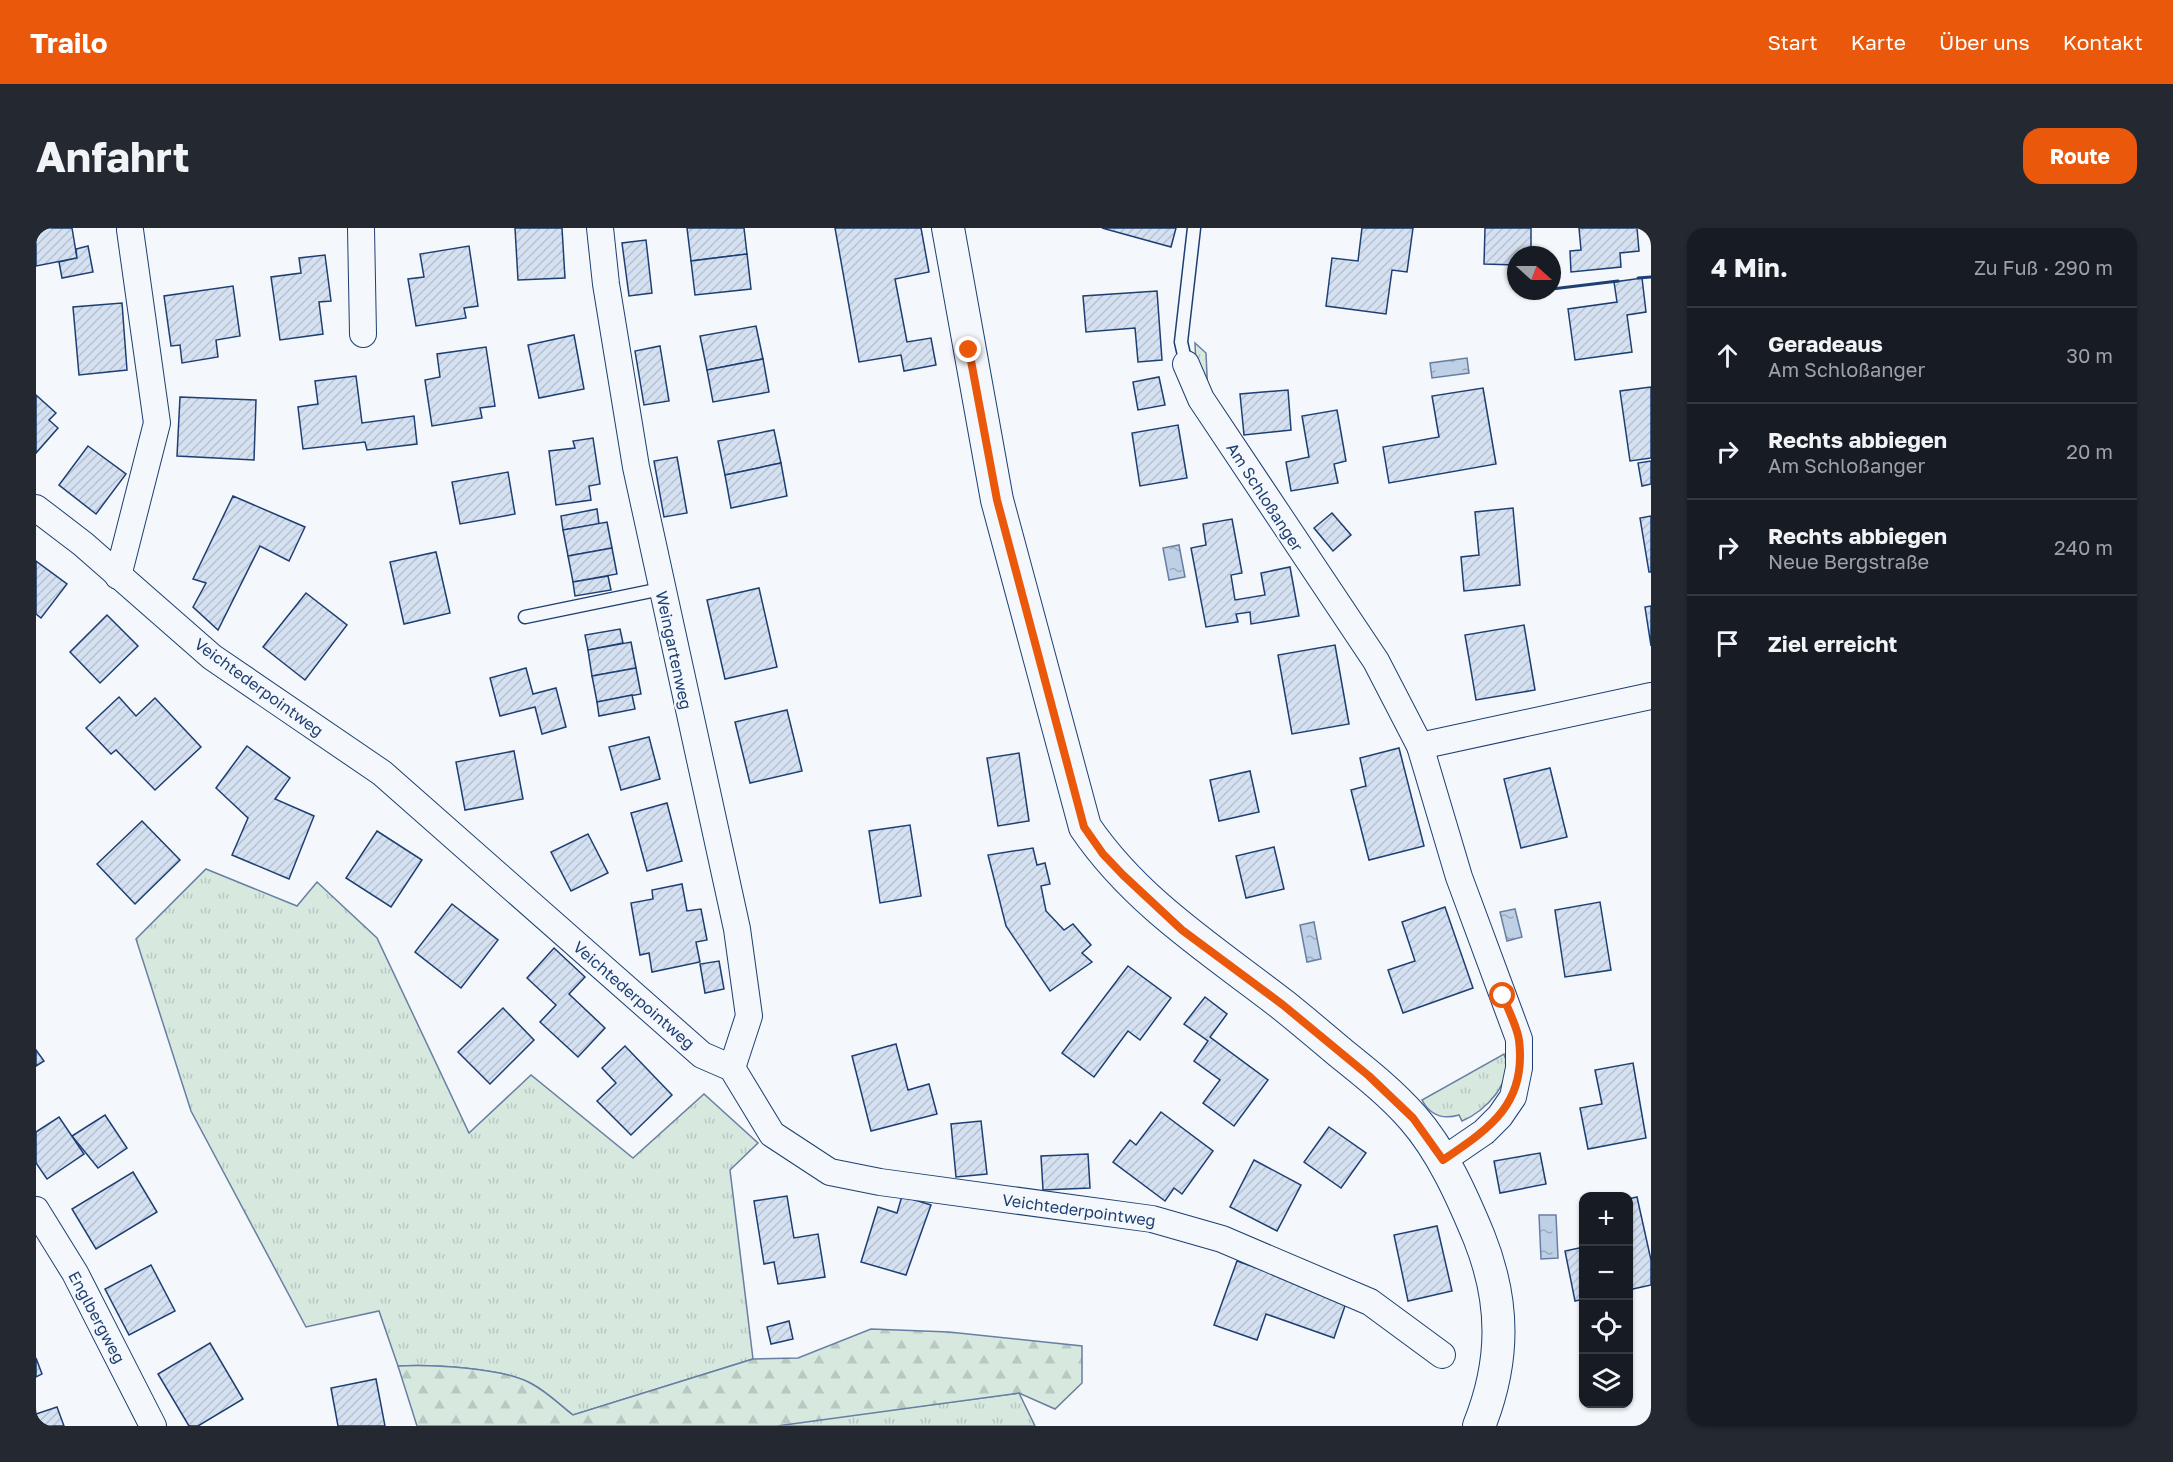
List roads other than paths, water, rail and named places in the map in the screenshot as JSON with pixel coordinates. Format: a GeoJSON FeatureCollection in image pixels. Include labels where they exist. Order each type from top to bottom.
{"type":"FeatureCollection","features":[{"type":"Feature","properties":{"kind":"street"},"geometry":{"type":"LineString","coordinates":[[361,228],[363,334]]}},
{"type":"Feature","properties":{"kind":"street","name":"Weingartenweg"},"geometry":{"type":"LineString","coordinates":[[600,228],[606,284],[636,467],[737,928],[749,1016],[732,1068]]}},
{"type":"Feature","properties":{"kind":"street"},"geometry":{"type":"LineString","coordinates":[[948,228],[997,500],[1084,827],[1116,868],[1182,930],[1283,1005],[1369,1076],[1413,1118],[1443,1160],[1486,1256],[1496,1296],[1500,1348],[1498,1367],[1479,1426]]}},
{"type":"Feature","properties":{"kind":"street"},"geometry":{"type":"LineString","coordinates":[[118,576],[157,423],[130,230]]}},
{"type":"Feature","properties":{"kind":"street","name":"Am Schloßanger"},"geometry":{"type":"LineString","coordinates":[[1186,364],[1201,399],[1376,661],[1420,746],[1460,878],[1519,1039],[1519,1068],[1513,1097],[1500,1116],[1484,1132],[1443,1160]]}},
{"type":"Feature","properties":{"kind":"street","name":"Veichtederpointweg"},"geometry":{"type":"LineString","coordinates":[[36,508],[83,544],[212,657],[382,773],[702,1055],[732,1068],[772,1134],[830,1172],[880,1182],[1152,1219],[1222,1239],[1370,1302],[1442,1355]]}},
{"type":"Feature","properties":{"kind":"street"},"geometry":{"type":"LineString","coordinates":[[1420,746],[1651,696]]}},
{"type":"Feature","properties":{"kind":"street","name":"Englbergweg"},"geometry":{"type":"LineString","coordinates":[[36,1210],[75,1273],[153,1426]]}},
{"type":"Feature","properties":{"kind":"lane","name":"Am Schloßanger"},"geometry":{"type":"LineString","coordinates":[[1186,364],[1181,342],[1194,228]]}},
{"type":"Feature","properties":{"kind":"lane"},"geometry":{"type":"LineString","coordinates":[[525,617],[661,589]]}},
{"type":"Feature","properties":{"kind":"water"},"geometry":{"type":"Polygon","coordinates":[[[1467,358],[1469,373],[1432,378],[1430,363],[1467,358]]]}},
{"type":"Feature","properties":{"kind":"water"},"geometry":{"type":"Polygon","coordinates":[[[1179,545],[1185,577],[1169,580],[1163,548],[1179,545]]]}},
{"type":"Feature","properties":{"kind":"water"},"geometry":{"type":"Polygon","coordinates":[[[1515,909],[1522,937],[1507,941],[1500,912],[1515,909]]]}},
{"type":"Feature","properties":{"kind":"water"},"geometry":{"type":"Polygon","coordinates":[[[1314,922],[1321,959],[1307,962],[1300,925],[1314,922]]]}},
{"type":"Feature","properties":{"kind":"water"},"geometry":{"type":"Polygon","coordinates":[[[1539,1215],[1556,1215],[1558,1258],[1541,1259],[1539,1215]]]}}]}
